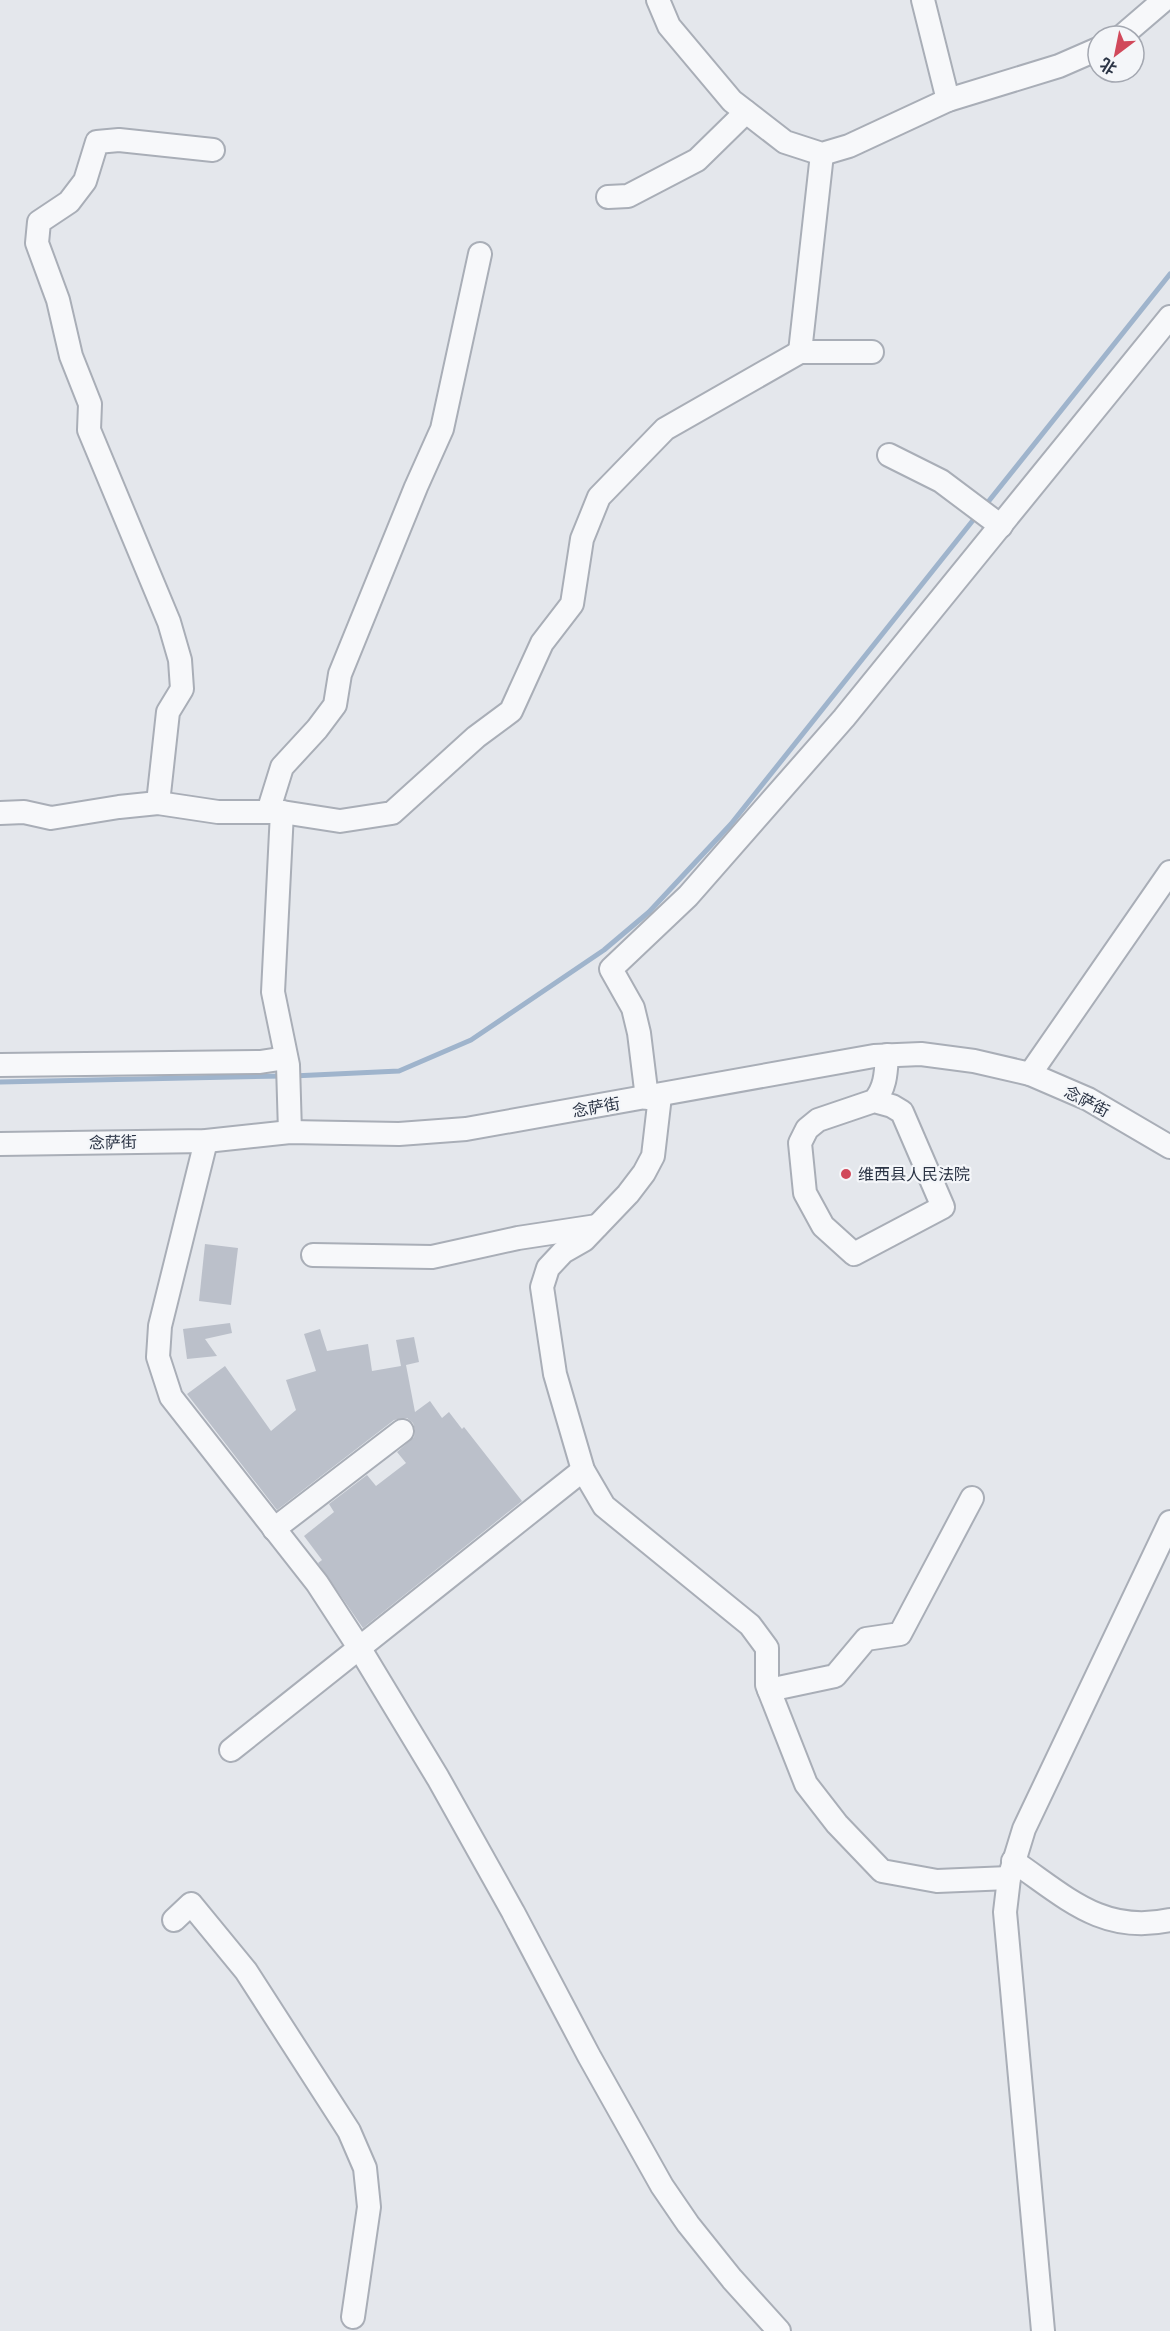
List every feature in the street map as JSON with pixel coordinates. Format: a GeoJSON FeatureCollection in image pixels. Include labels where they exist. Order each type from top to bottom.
{"type":"FeatureCollection","features":[{"type":"Feature","properties":{"kind":"street"},"geometry":{"type":"LineString","coordinates":[[658,0],[669,26],[732,101],[785,142],[822,154],[849,146],[948,100],[1059,66],[1086,54]]}},
{"type":"Feature","properties":{"kind":"street"},"geometry":{"type":"LineString","coordinates":[[923,0],[948,100]]}},
{"type":"Feature","properties":{"kind":"street"},"geometry":{"type":"LineString","coordinates":[[1136,24],[1164,0]]}},
{"type":"Feature","properties":{"kind":"street"},"geometry":{"type":"LineString","coordinates":[[608,197],[628,196],[697,160],[746,112]]}},
{"type":"Feature","properties":{"kind":"street"},"geometry":{"type":"LineString","coordinates":[[158,803],[168,712],[182,689],[180,660],[169,622],[89,430],[90,404],[71,356],[58,300],[37,243],[39,222],[69,202],[86,181],[97,142],[119,140],[213,150]]}},
{"type":"Feature","properties":{"kind":"street"},"geometry":{"type":"LineString","coordinates":[[800,352],[822,154]]}},
{"type":"Feature","properties":{"kind":"street"},"geometry":{"type":"LineString","coordinates":[[290,1132],[288,1070],[273,992],[275,812],[282,767],[317,729],[335,705],[340,674],[407,508],[442,429],[480,254]]}},
{"type":"Feature","properties":{"kind":"street"},"geometry":{"type":"LineString","coordinates":[[1170,317],[844,718],[732,849],[657,929],[611,969],[633,1008],[654,1097],[653,1156],[644,1173],[628,1194],[584,1240],[563,1252],[548,1268],[542,1287],[555,1374],[583,1470],[604,1506],[750,1625],[767,1648],[769,1690],[806,1784],[837,1824],[882,1870],[937,1881],[1011,1869],[1093,1915],[1116,1922],[1156,1923],[1170,1920]]}},
{"type":"Feature","properties":{"kind":"street"},"geometry":{"type":"LineString","coordinates":[[0,813],[24,812],[51,818],[158,803],[218,812],[275,812],[340,821],[392,813],[476,737],[511,711],[542,643],[572,604],[582,539],[599,497],[665,429],[800,352],[872,352]]}},
{"type":"Feature","properties":{"kind":"street"},"geometry":{"type":"LineString","coordinates":[[889,455],[941,480],[1001,526]]}},
{"type":"Feature","properties":{"kind":"street"},"geometry":{"type":"LineString","coordinates":[[1030,1074],[1170,872]]}},
{"type":"Feature","properties":{"kind":"street","name":"念萨街"},"geometry":{"type":"LineString","coordinates":[[0,1144],[206,1140],[290,1132],[399,1134],[466,1129],[887,1055],[921,1053],[974,1060],[1030,1074],[1088,1099],[1170,1147]]}},
{"type":"Feature","properties":{"kind":"street"},"geometry":{"type":"LineString","coordinates":[[874,1101],[892,1106],[902,1112],[943,1208],[854,1254],[823,1226],[805,1193],[800,1143],[807,1129],[818,1120],[874,1101],[881,1094],[887,1055]]}},
{"type":"Feature","properties":{"kind":"street"},"geometry":{"type":"LineString","coordinates":[[0,1065],[260,1062],[288,1070]]}},
{"type":"Feature","properties":{"kind":"street"},"geometry":{"type":"LineString","coordinates":[[206,1140],[160,1326],[158,1357],[171,1397],[317,1583],[360,1649],[438,1778],[662,2186],[688,2224],[732,2279],[779,2331]]}},
{"type":"Feature","properties":{"kind":"street"},"geometry":{"type":"LineString","coordinates":[[313,1255],[432,1257],[518,1239],[597,1226]]}},
{"type":"Feature","properties":{"kind":"street"},"geometry":{"type":"LineString","coordinates":[[274,1529],[402,1431]]}},
{"type":"Feature","properties":{"kind":"street"},"geometry":{"type":"LineString","coordinates":[[231,1750],[583,1470]]}},
{"type":"Feature","properties":{"kind":"street"},"geometry":{"type":"LineString","coordinates":[[769,1690],[835,1676],[866,1639],[900,1634],[972,1498]]}},
{"type":"Feature","properties":{"kind":"street"},"geometry":{"type":"LineString","coordinates":[[1043,2331],[1005,1912],[1011,1869],[1024,1829],[1170,1522]]}},
{"type":"Feature","properties":{"kind":"street"},"geometry":{"type":"LineString","coordinates":[[174,1920],[191,1904],[246,1971],[349,2131],[365,2168],[369,2207],[353,2317]]}},
{"type":"Feature","properties":{"kind":"building"},"geometry":{"type":"Polygon","coordinates":[[[205,1244],[238,1248],[231,1305],[199,1301],[205,1244]]]}},
{"type":"Feature","properties":{"kind":"building"},"geometry":{"type":"Polygon","coordinates":[[[230,1323],[232,1333],[205,1339],[217,1356],[187,1359],[183,1329],[230,1323]]]}},
{"type":"Feature","properties":{"kind":"building"},"geometry":{"type":"Polygon","coordinates":[[[320,1329],[327,1351],[368,1344],[372,1371],[401,1366],[396,1340],[414,1337],[419,1362],[406,1365],[415,1412],[430,1401],[442,1418],[449,1412],[462,1429],[464,1427],[522,1501],[363,1628],[318,1563],[322,1560],[304,1536],[334,1512],[329,1504],[367,1475],[376,1486],[406,1463],[397,1452],[414,1437],[413,1423],[407,1418],[394,1420],[277,1510],[187,1394],[225,1366],[271,1431],[296,1410],[286,1380],[316,1371],[304,1334],[320,1329]]]}},
{"type":"Feature","properties":{"kind":"waterway"},"geometry":{"type":"LineString","coordinates":[[984,507],[1170,274]]}},
{"type":"Feature","properties":{"kind":"waterway"},"geometry":{"type":"LineString","coordinates":[[293,1076],[399,1071],[471,1040],[604,950],[649,912],[731,824],[978,514]]}},
{"type":"Feature","properties":{"kind":"waterway"},"geometry":{"type":"LineString","coordinates":[[0,1082],[283,1076]]}},
{"type":"Feature","properties":{"kind":"place","name":"维西县人民法院"},"geometry":{"type":"Point","coordinates":[846,1174]}}]}
